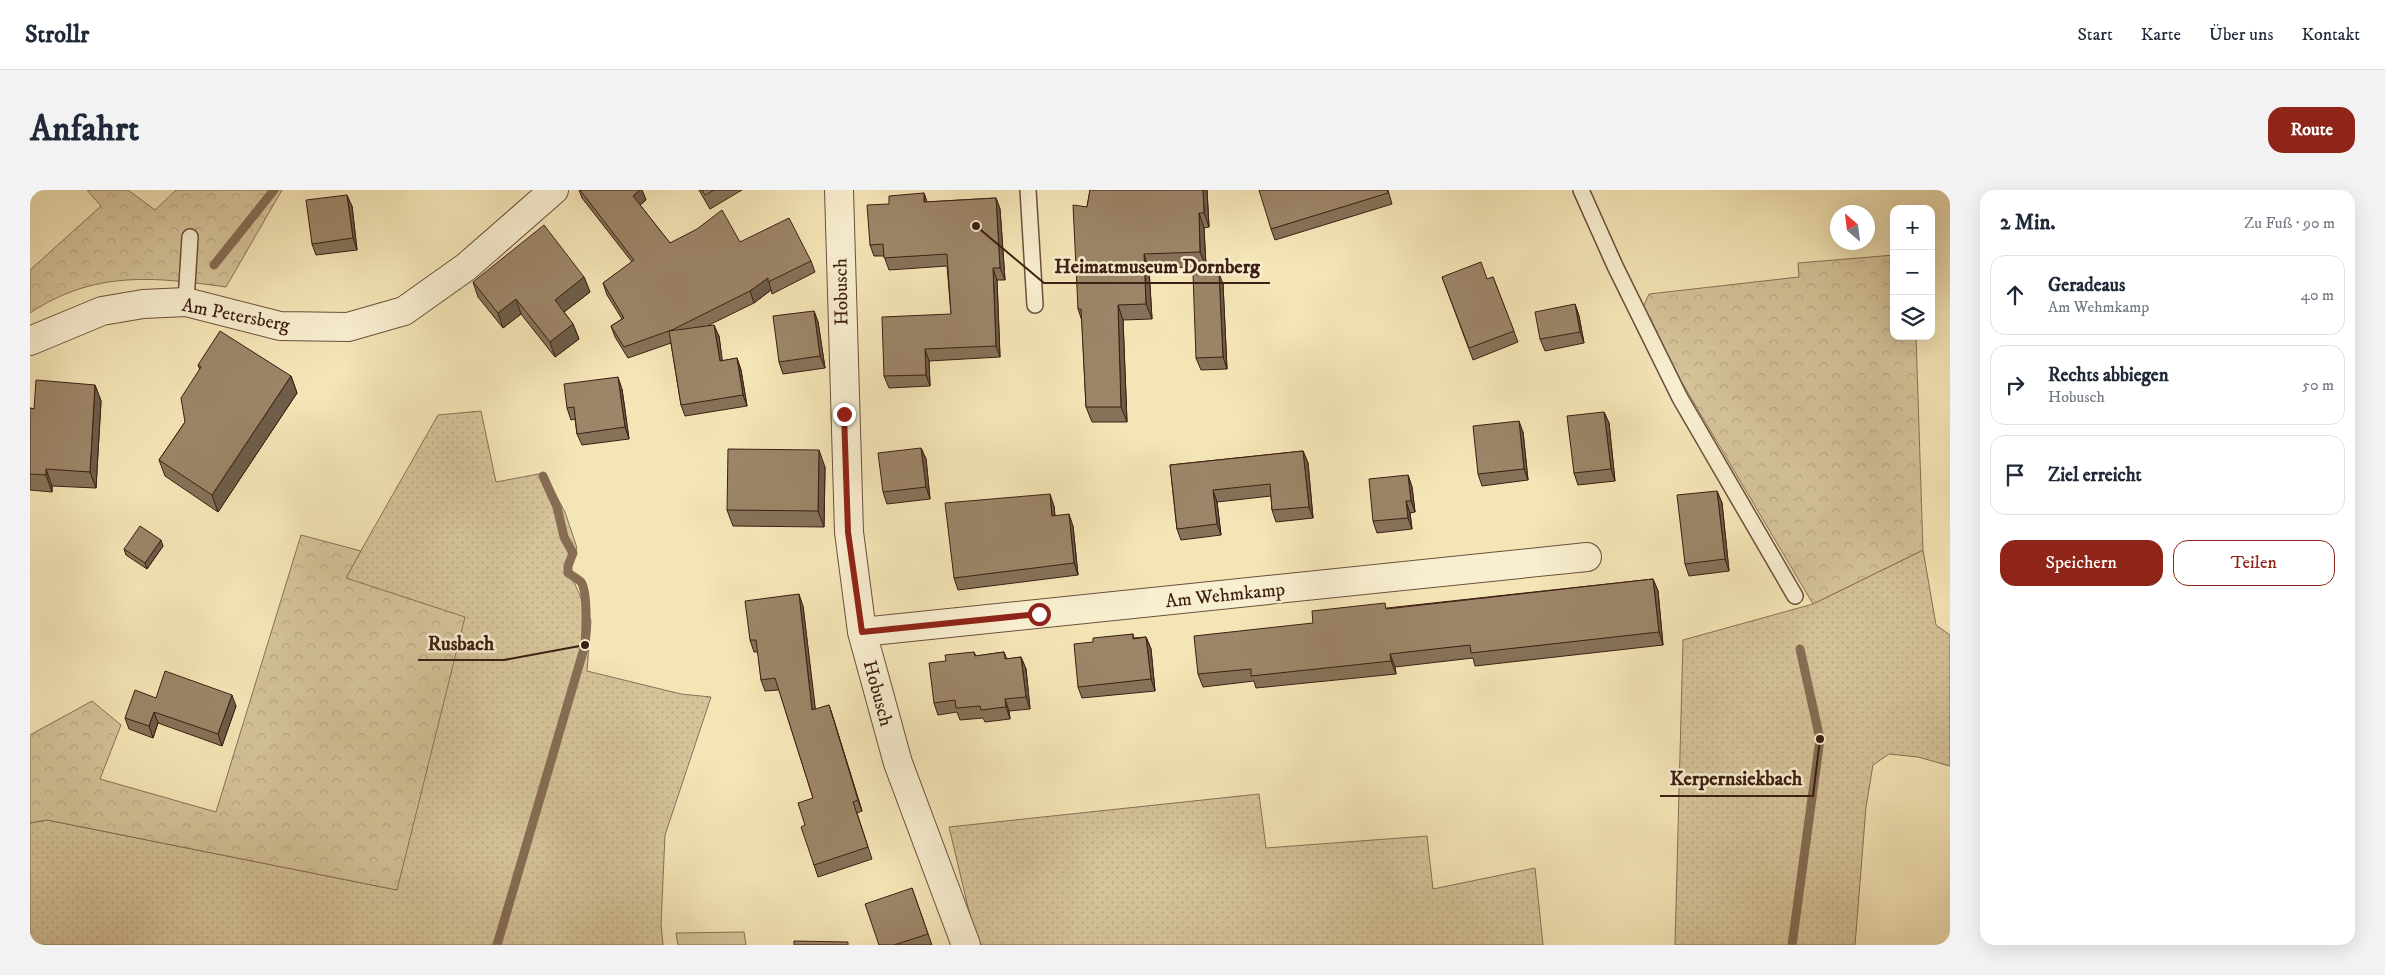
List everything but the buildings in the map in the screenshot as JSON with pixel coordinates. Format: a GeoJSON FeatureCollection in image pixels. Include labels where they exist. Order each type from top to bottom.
{"type":"FeatureCollection","features":[{"type":"Feature","properties":{"kind":"street","name":"Am Petersberg"},"geometry":{"type":"LineString","coordinates":[[30,341],[102,311],[143,304],[186,302],[280,326],[348,327],[404,311],[466,267],[554,190]]}},
{"type":"Feature","properties":{"kind":"street","name":"Hobusch"},"geometry":{"type":"LineString","coordinates":[[839,190],[848,532],[862,632],[898,763],[966,945]]}},
{"type":"Feature","properties":{"kind":"street","name":"Am Wehmkamp"},"geometry":{"type":"LineString","coordinates":[[862,632],[1587,557]]}},
{"type":"Feature","properties":{"kind":"lane"},"geometry":{"type":"LineString","coordinates":[[1028,190],[1035,305]]}},
{"type":"Feature","properties":{"kind":"lane"},"geometry":{"type":"LineString","coordinates":[[1581,190],[1615,266],[1680,398],[1795,596]]}},
{"type":"Feature","properties":{"kind":"lane"},"geometry":{"type":"LineString","coordinates":[[186,302],[190,238]]}},
{"type":"Feature","properties":{"kind":"green space"},"geometry":{"type":"Polygon","coordinates":[[[87,190],[128,190],[155,210],[176,190],[282,190],[226,287],[149,279],[102,283],[78,289],[54,299],[30,313],[30,270],[101,206],[87,190]]]}},
{"type":"Feature","properties":{"kind":"green space"},"geometry":{"type":"Polygon","coordinates":[[[1890,255],[1890,340],[1916,340],[1923,550],[1813,604],[1681,381],[1643,307],[1649,294],[1799,277],[1798,263],[1890,255]]]}},
{"type":"Feature","properties":{"kind":"green space"},"geometry":{"type":"Polygon","coordinates":[[[481,411],[496,482],[544,473],[565,512],[577,548],[568,568],[591,621],[587,671],[681,694],[711,697],[665,835],[661,924],[663,945],[30,945],[30,823],[47,820],[397,890],[346,577],[438,415],[481,411]]]}},
{"type":"Feature","properties":{"kind":"green space"},"geometry":{"type":"Polygon","coordinates":[[[301,535],[361,551],[346,578],[465,617],[397,890],[47,820],[30,823],[30,735],[92,701],[121,725],[100,779],[216,812],[301,535]]]}},
{"type":"Feature","properties":{"kind":"green space"},"geometry":{"type":"Polygon","coordinates":[[[1923,550],[1936,625],[1950,635],[1950,766],[1918,757],[1889,754],[1873,765],[1866,807],[1855,945],[1675,945],[1683,640],[1813,604],[1923,550]]]}},
{"type":"Feature","properties":{"kind":"green space"},"geometry":{"type":"Polygon","coordinates":[[[1259,794],[1266,848],[1427,836],[1433,889],[1535,868],[1543,945],[977,945],[949,827],[1259,794]]]}},
{"type":"Feature","properties":{"kind":"green space"},"geometry":{"type":"Polygon","coordinates":[[[744,932],[746,945],[678,945],[676,933],[744,932]]]}},
{"type":"Feature","properties":{"kind":"waterway"},"geometry":{"type":"LineString","coordinates":[[214,265],[274,190]]}},
{"type":"Feature","properties":{"kind":"waterway"},"geometry":{"type":"LineString","coordinates":[[497,945],[585,645],[585,594],[581,582],[568,573],[568,566],[573,553],[564,537],[557,507],[543,476]]}},
{"type":"Feature","properties":{"kind":"waterway"},"geometry":{"type":"LineString","coordinates":[[1792,945],[1820,739],[1800,649]]}},
{"type":"Feature","properties":{"kind":"place","name":"Heimatmuseum Dornberg"},"geometry":{"type":"Point","coordinates":[976,226]}},
{"type":"Feature","properties":{"kind":"place","name":"Rusbach"},"geometry":{"type":"Point","coordinates":[585,645]}},
{"type":"Feature","properties":{"kind":"place","name":"Kerpernsiekbach"},"geometry":{"type":"Point","coordinates":[1820,739]}},
{"type":"Feature","properties":{"kind":"route"},"geometry":{"type":"LineString","coordinates":[[844,414],[848,532],[862,632],[1039,614]]}}]}
